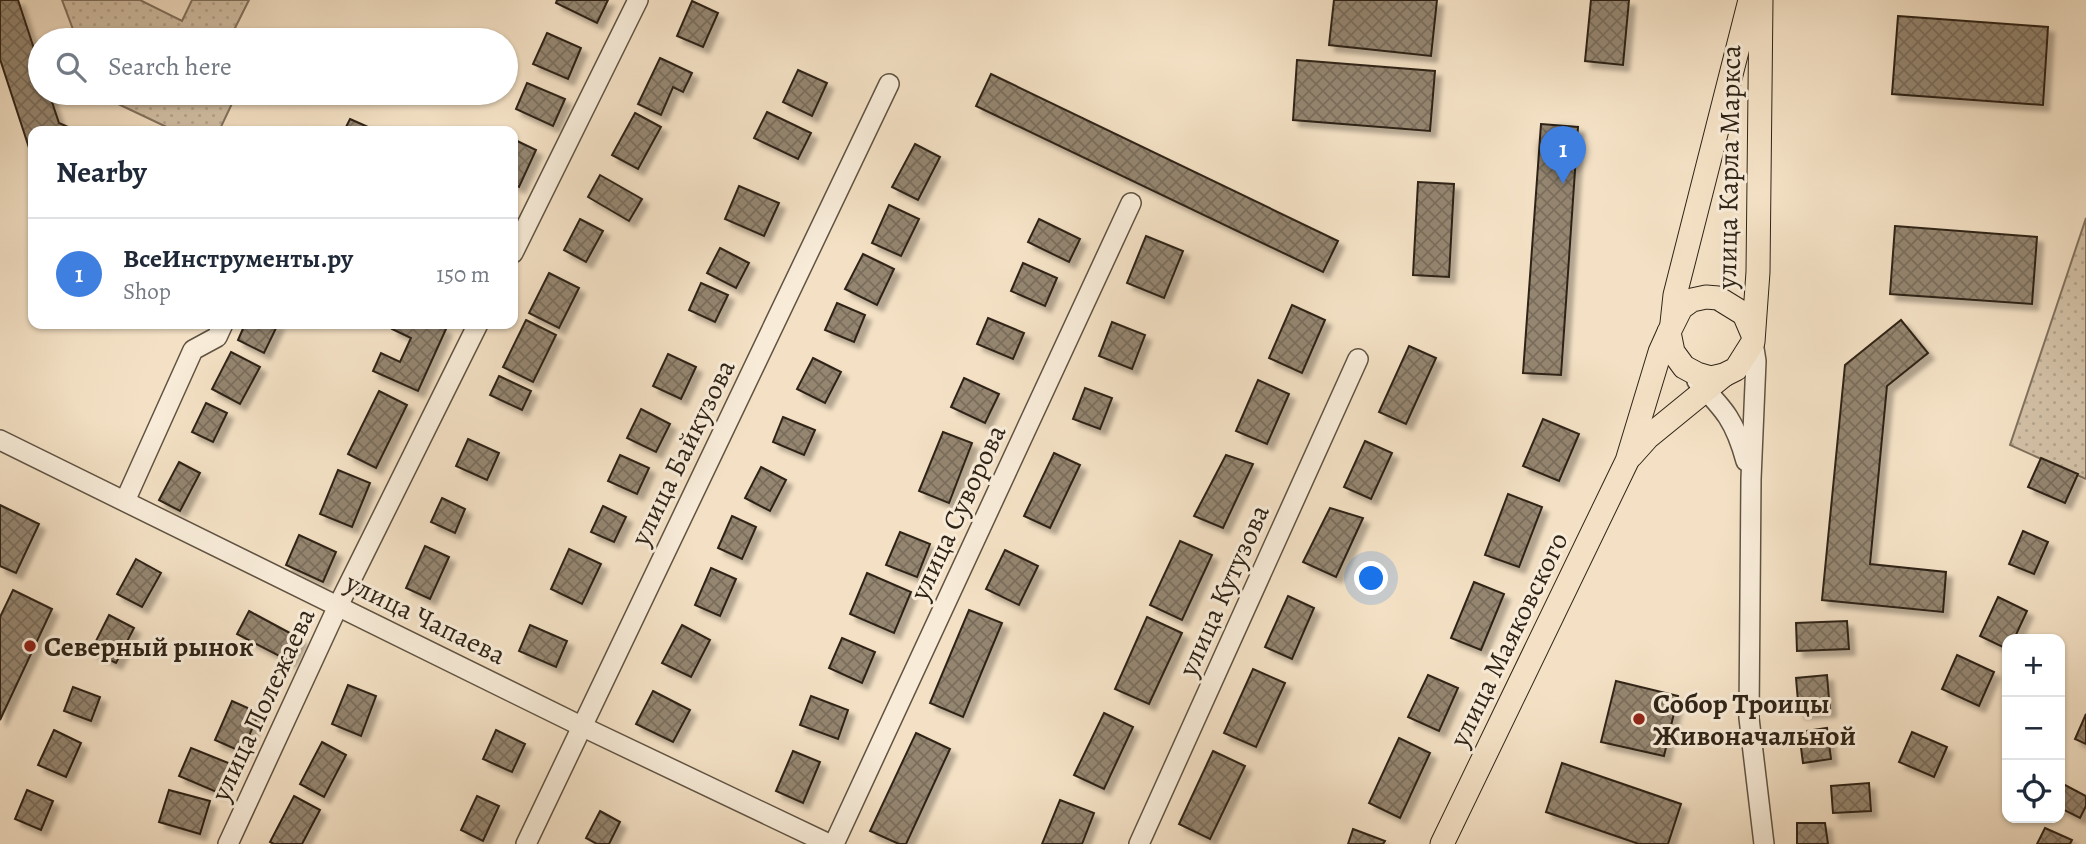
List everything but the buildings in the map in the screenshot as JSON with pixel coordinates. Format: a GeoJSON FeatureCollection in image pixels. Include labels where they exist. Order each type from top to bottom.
{"type":"FeatureCollection","features":[{"type":"Feature","properties":{"kind":"main road"},"geometry":{"type":"LineString","coordinates":[[1670,328],[1681,308],[1692,300],[1718,298],[1744,314],[1753,338],[1736,369],[1711,378],[1684,367],[1673,352],[1670,328],[1675,295],[1750,0]]}},
{"type":"Feature","properties":{"kind":"main road","name":"улица Карла Маркса"},"geometry":{"type":"LineString","coordinates":[[1753,338],[1758,272],[1761,0]]}},
{"type":"Feature","properties":{"kind":"main road","name":"улица Маяковского"},"geometry":{"type":"LineString","coordinates":[[1442,844],[1627,461],[1660,352],[1670,328]]}},
{"type":"Feature","properties":{"kind":"main road","name":"улица Маяковского"},"geometry":{"type":"LineString","coordinates":[[1627,461],[1647,437],[1724,375]]}},
{"type":"Feature","properties":{"kind":"street"},"geometry":{"type":"LineString","coordinates":[[518,243],[638,0]]}},
{"type":"Feature","properties":{"kind":"street","name":"улица Байкузова"},"geometry":{"type":"LineString","coordinates":[[526,844],[889,84]]}},
{"type":"Feature","properties":{"kind":"street","name":"улица Суворова"},"geometry":{"type":"LineString","coordinates":[[831,844],[1130,203]]}},
{"type":"Feature","properties":{"kind":"street"},"geometry":{"type":"LineString","coordinates":[[125,501],[193,349],[217,337],[221,329]]}},
{"type":"Feature","properties":{"kind":"street","name":"улица Полежаева"},"geometry":{"type":"LineString","coordinates":[[228,844],[338,606],[476,329]]}},
{"type":"Feature","properties":{"kind":"street","name":"улица Карла Маркса"},"geometry":{"type":"LineString","coordinates":[[1753,338],[1756,361],[1751,479],[1749,718],[1764,844]]}},
{"type":"Feature","properties":{"kind":"street","name":"улица Кутузова"},"geometry":{"type":"LineString","coordinates":[[1139,844],[1358,359]]}},
{"type":"Feature","properties":{"kind":"street","name":"улица Карла Маркса"},"geometry":{"type":"LineString","coordinates":[[1684,367],[1726,411],[1739,434],[1751,479]]}},
{"type":"Feature","properties":{"kind":"street","name":"улица Чапаева"},"geometry":{"type":"LineString","coordinates":[[0,440],[581,726],[831,844]]}},
{"type":"Feature","properties":{"kind":"shaded area"},"geometry":{"type":"Polygon","coordinates":[[[62,0],[140,0],[182,21],[192,0],[249,0],[235,28],[72,28],[62,0]]]}},
{"type":"Feature","properties":{"kind":"shaded area"},"geometry":{"type":"Polygon","coordinates":[[[120,105],[231,105],[221,126],[164,126],[120,105]]]}},
{"type":"Feature","properties":{"kind":"shaded area"},"geometry":{"type":"Polygon","coordinates":[[[2086,218],[2086,479],[2010,445],[2086,218]]]}},
{"type":"Feature","properties":{"kind":"place","name":"ВсеИнструменты.ру"},"geometry":{"type":"Point","coordinates":[1563,184]}},
{"type":"Feature","properties":{"kind":"place","name":"Северный рынок"},"geometry":{"type":"Point","coordinates":[30,646]}},
{"type":"Feature","properties":{"kind":"place","name":"Собор Троицы Живоначальной"},"geometry":{"type":"Point","coordinates":[1639,719]}}]}
